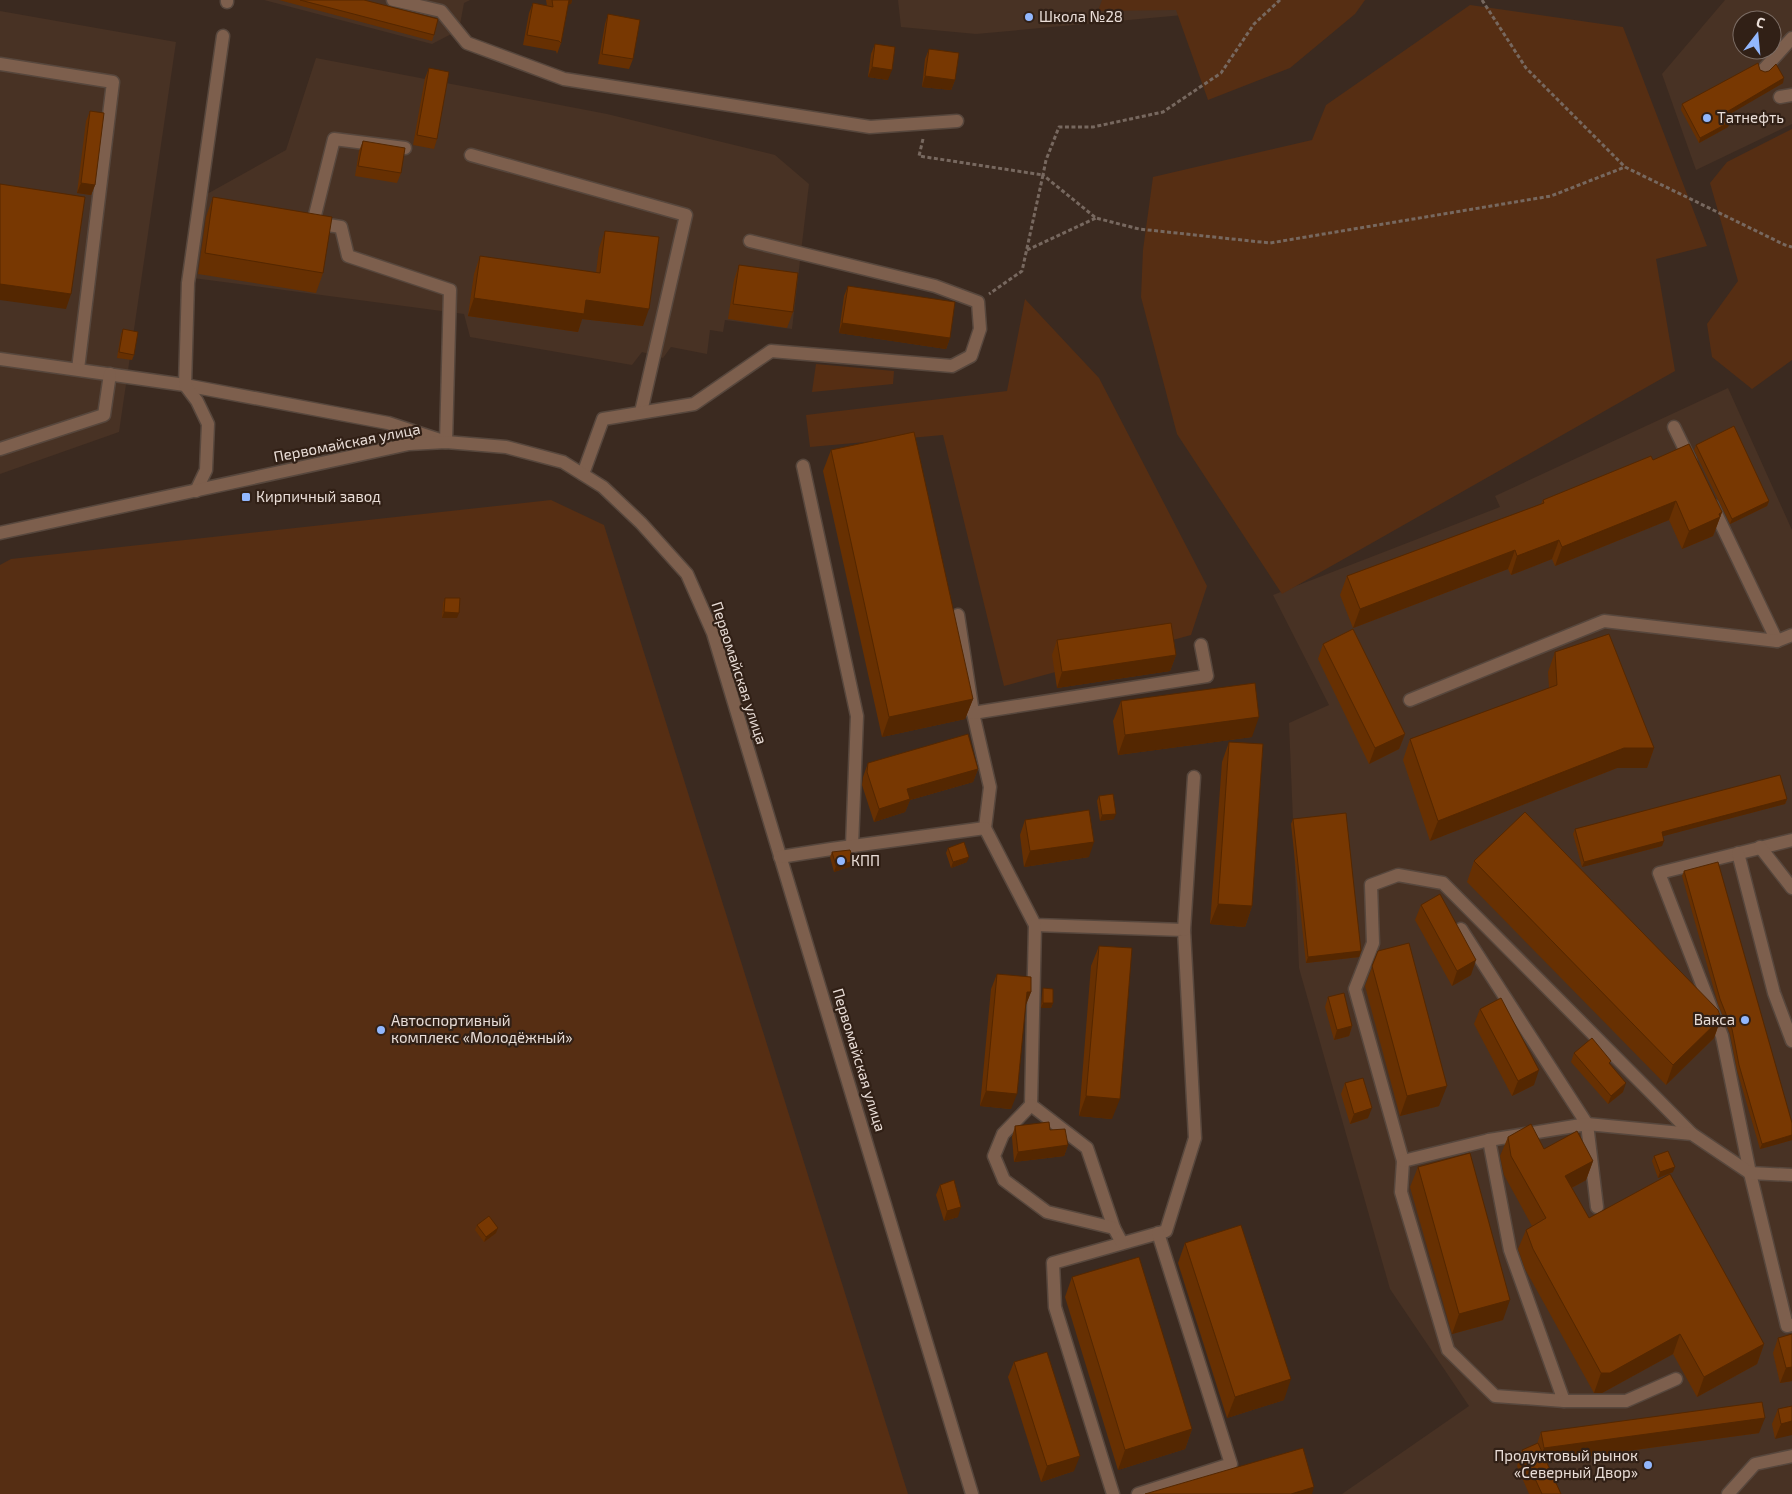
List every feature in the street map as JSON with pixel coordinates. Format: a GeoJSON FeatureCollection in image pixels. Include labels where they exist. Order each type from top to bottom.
{"type":"FeatureCollection","features":[{"type":"Feature","properties":{"kind":"street"},"geometry":{"type":"LineString","coordinates":[[393,0],[441,11],[467,43],[564,79],[870,127],[956,121]]}},
{"type":"Feature","properties":{"kind":"street"},"geometry":{"type":"LineString","coordinates":[[196,491],[206,470],[208,424],[197,401],[185,385],[188,283],[223,36]]}},
{"type":"Feature","properties":{"kind":"street"},"geometry":{"type":"LineString","coordinates":[[1764,69],[1792,38]]}},
{"type":"Feature","properties":{"kind":"street"},"geometry":{"type":"LineString","coordinates":[[0,64],[113,82],[78,369]]}},
{"type":"Feature","properties":{"kind":"street"},"geometry":{"type":"LineString","coordinates":[[0,359],[185,385],[388,423],[446,442],[450,290],[348,256],[340,227],[308,222],[334,139],[406,148]]}},
{"type":"Feature","properties":{"kind":"street"},"geometry":{"type":"LineString","coordinates":[[471,155],[686,215],[641,412]]}},
{"type":"Feature","properties":{"kind":"street"},"geometry":{"type":"LineString","coordinates":[[583,474],[603,419],[694,404],[770,351],[952,366],[970,356],[980,329],[978,302],[936,286],[750,241]]}},
{"type":"Feature","properties":{"kind":"street"},"geometry":{"type":"LineString","coordinates":[[0,448],[104,415],[110,374]]}},
{"type":"Feature","properties":{"kind":"street"},"geometry":{"type":"LineString","coordinates":[[1674,427],[1696,471]]}},
{"type":"Feature","properties":{"kind":"street","name":"Первомайская улица"},"geometry":{"type":"LineString","coordinates":[[0,533],[409,444],[446,442],[506,447],[563,462],[603,487],[635,516],[687,574],[713,633],[972,1494]]}},
{"type":"Feature","properties":{"kind":"street"},"geometry":{"type":"LineString","coordinates":[[803,466],[857,716],[852,846]]}},
{"type":"Feature","properties":{"kind":"street"},"geometry":{"type":"LineString","coordinates":[[1708,498],[1777,641]]}},
{"type":"Feature","properties":{"kind":"street"},"geometry":{"type":"LineString","coordinates":[[958,615],[973,713],[990,787],[984,828],[1035,925],[1032,1105],[1004,1134],[994,1156],[1004,1180],[1047,1212],[1114,1228]]}},
{"type":"Feature","properties":{"kind":"street"},"geometry":{"type":"LineString","coordinates":[[1410,700],[1604,622],[1777,641],[1792,635]]}},
{"type":"Feature","properties":{"kind":"street"},"geometry":{"type":"LineString","coordinates":[[973,713],[1207,676],[1201,645]]}},
{"type":"Feature","properties":{"kind":"street"},"geometry":{"type":"LineString","coordinates":[[1113,1494],[1055,1307],[1053,1264],[1166,1231],[1195,1138],[1184,930],[1194,777]]}},
{"type":"Feature","properties":{"kind":"street"},"geometry":{"type":"LineString","coordinates":[[780,858],[984,828]]}},
{"type":"Feature","properties":{"kind":"street"},"geometry":{"type":"LineString","coordinates":[[1792,840],[1659,873],[1722,1036],[1750,1173],[1787,1326],[1792,1325]]}},
{"type":"Feature","properties":{"kind":"street"},"geometry":{"type":"LineString","coordinates":[[1760,847],[1792,888]]}},
{"type":"Feature","properties":{"kind":"street"},"geometry":{"type":"LineString","coordinates":[[1738,853],[1774,993],[1791,1034]]}},
{"type":"Feature","properties":{"kind":"street"},"geometry":{"type":"LineString","coordinates":[[1676,1379],[1626,1401],[1564,1401],[1495,1396],[1448,1350],[1401,1192],[1403,1161],[1355,990],[1373,943],[1372,885],[1398,875],[1443,882],[1692,1134],[1750,1173],[1792,1175]]}},
{"type":"Feature","properties":{"kind":"street"},"geometry":{"type":"LineString","coordinates":[[1035,925],[1184,930]]}},
{"type":"Feature","properties":{"kind":"street"},"geometry":{"type":"LineString","coordinates":[[1461,929],[1587,1124],[1597,1207]]}},
{"type":"Feature","properties":{"kind":"street"},"geometry":{"type":"LineString","coordinates":[[1032,1105],[1087,1148],[1114,1228],[1122,1243]]}},
{"type":"Feature","properties":{"kind":"street"},"geometry":{"type":"LineString","coordinates":[[1403,1161],[1489,1140],[1587,1124],[1692,1134]]}},
{"type":"Feature","properties":{"kind":"street"},"geometry":{"type":"LineString","coordinates":[[1489,1140],[1510,1250],[1564,1401]]}},
{"type":"Feature","properties":{"kind":"street"},"geometry":{"type":"LineString","coordinates":[[1138,1494],[1231,1464],[1158,1233]]}},
{"type":"Feature","properties":{"kind":"street"},"geometry":{"type":"LineString","coordinates":[[1728,1494],[1755,1464],[1792,1456]]}},
{"type":"Feature","properties":{"kind":"path"},"geometry":{"type":"LineString","coordinates":[[978,302],[1022,272],[1046,160],[1059,126],[1094,128],[1163,112],[1221,73],[1254,24],[1280,0]]}},
{"type":"Feature","properties":{"kind":"path"},"geometry":{"type":"LineString","coordinates":[[1482,0],[1526,68],[1625,167],[1784,245],[1792,247]]}},
{"type":"Feature","properties":{"kind":"path"},"geometry":{"type":"LineString","coordinates":[[926,124],[919,156],[1043,175],[1096,218],[1139,229],[1270,243],[1551,196],[1625,167]]}},
{"type":"Feature","properties":{"kind":"path"},"geometry":{"type":"LineString","coordinates":[[1026,250],[1096,218]]}},
{"type":"Feature","properties":{"kind":"shaded area"},"geometry":{"type":"Polygon","coordinates":[[[264,0],[470,0],[464,3],[459,30],[432,44],[264,0]]]}},
{"type":"Feature","properties":{"kind":"shaded area","name":"Школа №28"},"geometry":{"type":"Polygon","coordinates":[[[898,0],[1270,0],[1271,7],[976,34],[901,27],[898,0]]]}},
{"type":"Feature","properties":{"kind":"shaded area"},"geometry":{"type":"Polygon","coordinates":[[[1102,0],[1365,0],[1355,14],[1290,68],[1208,100],[1176,10],[1098,11],[1102,0]]]}},
{"type":"Feature","properties":{"kind":"shaded area"},"geometry":{"type":"Polygon","coordinates":[[[1725,0],[1792,0],[1792,124],[1696,170],[1662,74],[1725,0]]]}},
{"type":"Feature","properties":{"kind":"shaded area"},"geometry":{"type":"Polygon","coordinates":[[[1470,5],[1623,27],[1707,246],[1656,259],[1675,371],[1282,594],[1177,434],[1141,297],[1143,250],[1153,177],[1312,140],[1326,105],[1470,5]]]}},
{"type":"Feature","properties":{"kind":"shaded area"},"geometry":{"type":"Polygon","coordinates":[[[0,11],[176,42],[119,432],[0,474],[0,11]]]}},
{"type":"Feature","properties":{"kind":"shaded area"},"geometry":{"type":"Polygon","coordinates":[[[316,58],[607,114],[775,155],[809,184],[792,329],[725,320],[723,332],[710,330],[707,354],[671,347],[663,358],[642,352],[632,365],[470,337],[464,314],[193,278],[207,194],[286,150],[316,58]]]}},
{"type":"Feature","properties":{"kind":"shaded area"},"geometry":{"type":"Polygon","coordinates":[[[1792,129],[1792,360],[1752,389],[1712,357],[1707,324],[1738,281],[1710,183],[1727,162],[1792,129]]]}},
{"type":"Feature","properties":{"kind":"shaded area"},"geometry":{"type":"Polygon","coordinates":[[[1025,299],[1099,378],[1207,586],[1191,635],[1004,686],[943,435],[810,447],[806,415],[1007,391],[1025,299]]]}},
{"type":"Feature","properties":{"kind":"shaded area"},"geometry":{"type":"Polygon","coordinates":[[[816,364],[894,371],[893,384],[812,392],[816,364]]]}},
{"type":"Feature","properties":{"kind":"shaded area"},"geometry":{"type":"Polygon","coordinates":[[[1728,388],[1792,530],[1792,1494],[1342,1494],[1469,1406],[1390,1289],[1299,968],[1289,723],[1329,705],[1273,595],[1500,507],[1495,496],[1728,388]]]}},
{"type":"Feature","properties":{"kind":"shaded area","name":"Автоспортивный комплекс «Молодёжный»"},"geometry":{"type":"Polygon","coordinates":[[[551,500],[604,525],[908,1494],[0,1494],[0,565],[11,559],[551,500]]]}},
{"type":"Feature","properties":{"kind":"building"},"geometry":{"type":"Polygon","coordinates":[[[300,0],[364,0],[438,19],[434,35],[300,0]]]}},
{"type":"Feature","properties":{"kind":"building"},"geometry":{"type":"Polygon","coordinates":[[[552,0],[569,0],[561,43],[527,35],[533,3],[553,7],[552,0]]]}},
{"type":"Feature","properties":{"kind":"building"},"geometry":{"type":"Polygon","coordinates":[[[608,14],[640,20],[633,59],[602,54],[608,14]]]}},
{"type":"Feature","properties":{"kind":"building"},"geometry":{"type":"Polygon","coordinates":[[[875,44],[895,47],[892,70],[872,67],[875,44]]]}},
{"type":"Feature","properties":{"kind":"building"},"geometry":{"type":"Polygon","coordinates":[[[929,49],[959,53],[955,80],[925,76],[929,49]]]}},
{"type":"Feature","properties":{"kind":"building"},"geometry":{"type":"Polygon","coordinates":[[[1758,63],[1760,70],[1765,72],[1769,71],[1776,64],[1784,78],[1725,113],[1730,122],[1700,138],[1682,104],[1758,63]]]}},
{"type":"Feature","properties":{"kind":"building"},"geometry":{"type":"Polygon","coordinates":[[[429,68],[449,72],[437,139],[417,135],[429,68]]]}},
{"type":"Feature","properties":{"kind":"building"},"geometry":{"type":"Polygon","coordinates":[[[90,111],[104,113],[95,185],[81,183],[90,111]]]}},
{"type":"Feature","properties":{"kind":"building"},"geometry":{"type":"Polygon","coordinates":[[[363,141],[405,148],[401,173],[358,166],[363,141]]]}},
{"type":"Feature","properties":{"kind":"building"},"geometry":{"type":"Polygon","coordinates":[[[0,184],[85,197],[71,294],[0,284],[0,184]]]}},
{"type":"Feature","properties":{"kind":"building"},"geometry":{"type":"Polygon","coordinates":[[[213,197],[332,217],[323,273],[205,253],[213,197]]]}},
{"type":"Feature","properties":{"kind":"building"},"geometry":{"type":"Polygon","coordinates":[[[605,231],[659,237],[649,309],[586,300],[584,314],[474,298],[480,256],[600,273],[605,231]]]}},
{"type":"Feature","properties":{"kind":"building"},"geometry":{"type":"Polygon","coordinates":[[[739,265],[798,273],[793,312],[733,304],[739,265]]]}},
{"type":"Feature","properties":{"kind":"building"},"geometry":{"type":"Polygon","coordinates":[[[848,286],[955,302],[950,338],[842,323],[848,286]]]}},
{"type":"Feature","properties":{"kind":"building"},"geometry":{"type":"Polygon","coordinates":[[[123,329],[138,332],[134,355],[119,352],[123,329]]]}},
{"type":"Feature","properties":{"kind":"building"},"geometry":{"type":"Polygon","coordinates":[[[1734,426],[1769,501],[1732,519],[1696,445],[1734,426]]]}},
{"type":"Feature","properties":{"kind":"building"},"geometry":{"type":"Polygon","coordinates":[[[914,432],[973,699],[889,717],[831,450],[914,432]]]}},
{"type":"Feature","properties":{"kind":"building"},"geometry":{"type":"Polygon","coordinates":[[[1689,444],[1722,512],[1719,514],[1720,517],[1689,531],[1676,501],[1562,547],[1559,540],[1517,556],[1515,550],[1360,609],[1347,576],[1544,503],[1543,500],[1651,456],[1653,460],[1689,444]]]}},
{"type":"Feature","properties":{"kind":"building"},"geometry":{"type":"Polygon","coordinates":[[[445,598],[460,598],[459,613],[444,612],[445,598]]]}},
{"type":"Feature","properties":{"kind":"building"},"geometry":{"type":"Polygon","coordinates":[[[1171,623],[1176,655],[1062,672],[1057,640],[1171,623]]]}},
{"type":"Feature","properties":{"kind":"building"},"geometry":{"type":"Polygon","coordinates":[[[1353,629],[1405,734],[1375,748],[1323,644],[1353,629]]]}},
{"type":"Feature","properties":{"kind":"building"},"geometry":{"type":"Polygon","coordinates":[[[1609,634],[1654,748],[1624,748],[1438,821],[1410,739],[1557,685],[1555,652],[1609,634]]]}},
{"type":"Feature","properties":{"kind":"building"},"geometry":{"type":"Polygon","coordinates":[[[1255,683],[1259,717],[1125,735],[1121,701],[1255,683]]]}},
{"type":"Feature","properties":{"kind":"building"},"geometry":{"type":"Polygon","coordinates":[[[968,734],[978,769],[907,789],[910,799],[879,809],[867,772],[868,763],[968,734]]]}},
{"type":"Feature","properties":{"kind":"building"},"geometry":{"type":"Polygon","coordinates":[[[1229,742],[1263,744],[1252,906],[1218,904],[1229,742]]]}},
{"type":"Feature","properties":{"kind":"building"},"geometry":{"type":"Polygon","coordinates":[[[1780,775],[1787,799],[1662,832],[1664,841],[1584,862],[1575,829],[1780,775]]]}},
{"type":"Feature","properties":{"kind":"building"},"geometry":{"type":"Polygon","coordinates":[[[1113,794],[1116,814],[1102,815],[1099,796],[1113,794]]]}},
{"type":"Feature","properties":{"kind":"building"},"geometry":{"type":"Polygon","coordinates":[[[1089,810],[1094,842],[1030,851],[1025,820],[1089,810]]]}},
{"type":"Feature","properties":{"kind":"building"},"geometry":{"type":"Polygon","coordinates":[[[1525,812],[1718,1010],[1721,1018],[1673,1065],[1474,861],[1525,812]]]}},
{"type":"Feature","properties":{"kind":"building"},"geometry":{"type":"Polygon","coordinates":[[[1346,813],[1361,951],[1308,957],[1293,819],[1346,813]]]}},
{"type":"Feature","properties":{"kind":"building"},"geometry":{"type":"Polygon","coordinates":[[[964,842],[969,857],[953,862],[948,848],[964,842]]]}},
{"type":"Feature","properties":{"kind":"building"},"geometry":{"type":"Polygon","coordinates":[[[850,850],[854,861],[836,866],[832,852],[850,850]]]}},
{"type":"Feature","properties":{"kind":"building"},"geometry":{"type":"Polygon","coordinates":[[[1718,862],[1792,1123],[1792,1135],[1762,1144],[1739,1065],[1732,1029],[1720,999],[1684,871],[1718,862]]]}},
{"type":"Feature","properties":{"kind":"building"},"geometry":{"type":"Polygon","coordinates":[[[1440,894],[1476,960],[1457,971],[1421,905],[1440,894]]]}},
{"type":"Feature","properties":{"kind":"building"},"geometry":{"type":"Polygon","coordinates":[[[1409,943],[1447,1086],[1407,1096],[1372,966],[1378,951],[1409,943]]]}},
{"type":"Feature","properties":{"kind":"building"},"geometry":{"type":"Polygon","coordinates":[[[1099,946],[1132,948],[1120,1099],[1086,1096],[1099,946]]]}},
{"type":"Feature","properties":{"kind":"building"},"geometry":{"type":"Polygon","coordinates":[[[997,974],[1031,977],[1031,992],[1027,992],[1017,1094],[986,1091],[997,974]]]}},
{"type":"Feature","properties":{"kind":"building"},"geometry":{"type":"Polygon","coordinates":[[[1043,988],[1053,989],[1053,1003],[1043,1003],[1043,988]]]}},
{"type":"Feature","properties":{"kind":"building"},"geometry":{"type":"Polygon","coordinates":[[[1344,993],[1352,1026],[1337,1030],[1328,997],[1344,993]]]}},
{"type":"Feature","properties":{"kind":"building"},"geometry":{"type":"Polygon","coordinates":[[[1501,998],[1539,1070],[1518,1081],[1480,1009],[1501,998]]]}},
{"type":"Feature","properties":{"kind":"building"},"geometry":{"type":"Polygon","coordinates":[[[1592,1038],[1611,1061],[1609,1063],[1626,1083],[1611,1096],[1574,1053],[1592,1038]]]}},
{"type":"Feature","properties":{"kind":"building"},"geometry":{"type":"Polygon","coordinates":[[[1363,1078],[1372,1108],[1354,1114],[1345,1083],[1363,1078]]]}},
{"type":"Feature","properties":{"kind":"building"},"geometry":{"type":"Polygon","coordinates":[[[1049,1122],[1050,1130],[1065,1129],[1068,1145],[1018,1152],[1015,1126],[1049,1122]]]}},
{"type":"Feature","properties":{"kind":"building"},"geometry":{"type":"Polygon","coordinates":[[[1531,1124],[1544,1149],[1577,1131],[1593,1161],[1565,1176],[1589,1218],[1670,1174],[1764,1344],[1704,1377],[1680,1334],[1610,1373],[1601,1373],[1533,1249],[1526,1230],[1546,1218],[1511,1156],[1508,1137],[1531,1124]]]}},
{"type":"Feature","properties":{"kind":"building"},"geometry":{"type":"Polygon","coordinates":[[[1668,1151],[1675,1167],[1660,1172],[1654,1156],[1668,1151]]]}},
{"type":"Feature","properties":{"kind":"building"},"geometry":{"type":"Polygon","coordinates":[[[1470,1153],[1510,1300],[1459,1314],[1418,1167],[1470,1153]]]}},
{"type":"Feature","properties":{"kind":"building"},"geometry":{"type":"Polygon","coordinates":[[[954,1180],[961,1207],[947,1211],[940,1185],[954,1180]]]}},
{"type":"Feature","properties":{"kind":"building"},"geometry":{"type":"Polygon","coordinates":[[[489,1216],[498,1228],[486,1237],[477,1225],[489,1216]]]}},
{"type":"Feature","properties":{"kind":"building"},"geometry":{"type":"Polygon","coordinates":[[[1241,1225],[1291,1379],[1235,1397],[1185,1243],[1241,1225]]]}},
{"type":"Feature","properties":{"kind":"building"},"geometry":{"type":"Polygon","coordinates":[[[1139,1257],[1192,1429],[1125,1450],[1072,1277],[1139,1257]]]}},
{"type":"Feature","properties":{"kind":"building"},"geometry":{"type":"Polygon","coordinates":[[[1792,1334],[1792,1367],[1786,1368],[1778,1338],[1792,1334]]]}},
{"type":"Feature","properties":{"kind":"building"},"geometry":{"type":"Polygon","coordinates":[[[1047,1352],[1080,1456],[1047,1466],[1014,1362],[1047,1352]]]}},
{"type":"Feature","properties":{"kind":"building"},"geometry":{"type":"Polygon","coordinates":[[[1762,1402],[1765,1418],[1544,1448],[1541,1432],[1762,1402]]]}},
{"type":"Feature","properties":{"kind":"building"},"geometry":{"type":"Polygon","coordinates":[[[1792,1406],[1792,1421],[1781,1424],[1778,1409],[1792,1406]]]}},
{"type":"Feature","properties":{"kind":"building"},"geometry":{"type":"Polygon","coordinates":[[[1538,1443],[1561,1494],[1542,1494],[1522,1450],[1538,1443]]]}},
{"type":"Feature","properties":{"kind":"building"},"geometry":{"type":"Polygon","coordinates":[[[1303,1448],[1314,1487],[1291,1494],[1145,1494],[1303,1448]]]}},
{"type":"Feature","properties":{"kind":"place","name":"Школа №28"},"geometry":{"type":"Point","coordinates":[1029,17]}},
{"type":"Feature","properties":{"kind":"place","name":"Татнефть"},"geometry":{"type":"Point","coordinates":[1707,118]}},
{"type":"Feature","properties":{"kind":"place","name":"Кирпичный завод"},"geometry":{"type":"Point","coordinates":[246,497]}},
{"type":"Feature","properties":{"kind":"place","name":"КПП"},"geometry":{"type":"Point","coordinates":[841,861]}},
{"type":"Feature","properties":{"kind":"place","name":"Вакса"},"geometry":{"type":"Point","coordinates":[1745,1020]}},
{"type":"Feature","properties":{"kind":"place","name":"Автоспортивный комплекс «Молодёжный»"},"geometry":{"type":"Point","coordinates":[381,1030]}},
{"type":"Feature","properties":{"kind":"place","name":"Продуктовый рынок «Северный Двор»"},"geometry":{"type":"Point","coordinates":[1648,1465]}}]}
